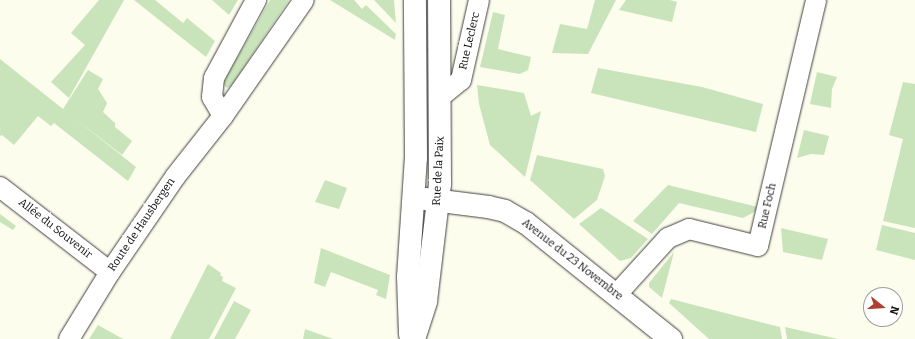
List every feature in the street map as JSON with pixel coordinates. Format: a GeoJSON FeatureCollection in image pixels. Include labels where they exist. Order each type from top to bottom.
{"type":"FeatureCollection","features":[{"type":"Feature","properties":{"kind":"street"},"geometry":{"type":"LineString","coordinates":[[223,116],[212,97],[214,78],[256,0]]}},
{"type":"Feature","properties":{"kind":"street","name":"Route de Hausbergen"},"geometry":{"type":"LineString","coordinates":[[69,339],[110,272],[175,176],[223,116],[304,0]]}},
{"type":"Feature","properties":{"kind":"street"},"geometry":{"type":"LineString","coordinates":[[410,339],[408,277],[414,198],[415,0]]}},
{"type":"Feature","properties":{"kind":"street","name":"Rue de la Paix"},"geometry":{"type":"LineString","coordinates":[[414,339],[426,301],[438,200],[441,159],[439,0]]}},
{"type":"Feature","properties":{"kind":"street","name":"Rue Leclerc"},"geometry":{"type":"LineString","coordinates":[[440,97],[461,80],[479,0]]}},
{"type":"Feature","properties":{"kind":"street","name":"Rue Foch"},"geometry":{"type":"LineString","coordinates":[[617,294],[668,238],[689,229],[758,246],[816,0]]}},
{"type":"Feature","properties":{"kind":"street","name":"Allée du Souvenir"},"geometry":{"type":"LineString","coordinates":[[0,187],[110,272]]}},
{"type":"Feature","properties":{"kind":"street","name":"Avenue du 23 Novembre"},"geometry":{"type":"LineString","coordinates":[[414,198],[438,200],[505,211],[541,234],[671,339]]}},
{"type":"Feature","properties":{"kind":"green space"},"geometry":{"type":"Polygon","coordinates":[[[99,0],[124,0],[69,98],[51,82],[85,45],[71,33],[99,0]]]}},
{"type":"Feature","properties":{"kind":"green space"},"geometry":{"type":"Polygon","coordinates":[[[134,0],[155,0],[183,23],[187,18],[215,41],[206,57],[134,0]]]}},
{"type":"Feature","properties":{"kind":"green space"},"geometry":{"type":"Polygon","coordinates":[[[212,0],[238,0],[229,15],[212,0]]]}},
{"type":"Feature","properties":{"kind":"green space"},"geometry":{"type":"Polygon","coordinates":[[[270,0],[289,0],[231,86],[227,88],[223,84],[224,81],[270,0]]]}},
{"type":"Feature","properties":{"kind":"green space"},"geometry":{"type":"Polygon","coordinates":[[[330,0],[354,0],[362,9],[366,5],[396,34],[395,40],[330,0]]]}},
{"type":"Feature","properties":{"kind":"green space"},"geometry":{"type":"Polygon","coordinates":[[[374,0],[394,0],[396,23],[374,0]]]}},
{"type":"Feature","properties":{"kind":"green space"},"geometry":{"type":"Polygon","coordinates":[[[595,0],[616,0],[588,54],[552,53],[560,24],[587,29],[595,0]]]}},
{"type":"Feature","properties":{"kind":"green space"},"geometry":{"type":"Polygon","coordinates":[[[626,0],[670,0],[677,2],[672,22],[619,10],[626,0]]]}},
{"type":"Feature","properties":{"kind":"green space"},"geometry":{"type":"Polygon","coordinates":[[[493,12],[505,15],[498,49],[531,57],[528,70],[520,74],[480,67],[493,12]]]}},
{"type":"Feature","properties":{"kind":"green space"},"geometry":{"type":"Polygon","coordinates":[[[0,59],[63,109],[88,70],[103,79],[98,89],[107,103],[103,112],[115,123],[115,127],[132,141],[122,155],[74,118],[136,167],[128,181],[54,123],[51,126],[38,116],[14,145],[2,135],[0,136],[0,59]]]}},
{"type":"Feature","properties":{"kind":"green space"},"geometry":{"type":"Polygon","coordinates":[[[598,68],[702,87],[763,104],[756,132],[591,93],[598,68]]]}},
{"type":"Feature","properties":{"kind":"green space"},"geometry":{"type":"Polygon","coordinates":[[[817,72],[837,77],[832,89],[831,108],[810,104],[817,72]]]}},
{"type":"Feature","properties":{"kind":"green space"},"geometry":{"type":"Polygon","coordinates":[[[903,82],[915,84],[915,228],[883,221],[903,139],[889,135],[903,82]]]}},
{"type":"Feature","properties":{"kind":"green space"},"geometry":{"type":"Polygon","coordinates":[[[477,85],[524,93],[531,116],[541,111],[525,177],[490,145],[479,104],[477,85]]]}},
{"type":"Feature","properties":{"kind":"green space"},"geometry":{"type":"Polygon","coordinates":[[[804,130],[829,136],[824,155],[811,154],[797,158],[804,130]]]}},
{"type":"Feature","properties":{"kind":"green space"},"geometry":{"type":"Polygon","coordinates":[[[537,155],[603,169],[605,176],[597,200],[574,219],[530,180],[537,155]]]}},
{"type":"Feature","properties":{"kind":"green space"},"geometry":{"type":"Polygon","coordinates":[[[325,180],[347,188],[339,209],[315,202],[325,180]]]}},
{"type":"Feature","properties":{"kind":"green space"},"geometry":{"type":"Polygon","coordinates":[[[668,185],[758,207],[756,211],[743,218],[679,203],[652,234],[633,221],[668,185]]]}},
{"type":"Feature","properties":{"kind":"green space"},"geometry":{"type":"Polygon","coordinates":[[[601,208],[648,239],[631,258],[620,261],[579,224],[601,208]]]}},
{"type":"Feature","properties":{"kind":"green space"},"geometry":{"type":"Polygon","coordinates":[[[0,214],[16,226],[13,230],[0,222],[0,214]]]}},
{"type":"Feature","properties":{"kind":"green space"},"geometry":{"type":"Polygon","coordinates":[[[882,225],[915,233],[915,260],[876,250],[882,225]]]}},
{"type":"Feature","properties":{"kind":"green space"},"geometry":{"type":"Polygon","coordinates":[[[781,228],[828,239],[822,260],[783,252],[781,228]]]}},
{"type":"Feature","properties":{"kind":"green space"},"geometry":{"type":"Polygon","coordinates":[[[321,248],[390,275],[386,299],[376,295],[378,290],[331,272],[325,287],[314,283],[321,248]]]}},
{"type":"Feature","properties":{"kind":"green space"},"geometry":{"type":"Polygon","coordinates":[[[674,252],[662,298],[649,287],[649,283],[674,252]]]}},
{"type":"Feature","properties":{"kind":"green space"},"geometry":{"type":"Polygon","coordinates":[[[208,264],[221,273],[220,275],[223,277],[222,281],[236,288],[209,339],[170,339],[208,264]]]}},
{"type":"Feature","properties":{"kind":"green space"},"geometry":{"type":"Polygon","coordinates":[[[671,299],[780,327],[782,339],[709,339],[669,303],[671,299]]]}},
{"type":"Feature","properties":{"kind":"green space"},"geometry":{"type":"Polygon","coordinates":[[[234,301],[251,310],[235,339],[214,339],[234,301]]]}},
{"type":"Feature","properties":{"kind":"green space"},"geometry":{"type":"Polygon","coordinates":[[[98,325],[123,339],[89,339],[98,325]]]}},
{"type":"Feature","properties":{"kind":"green space"},"geometry":{"type":"Polygon","coordinates":[[[785,327],[838,339],[787,339],[785,327]]]}},
{"type":"Feature","properties":{"kind":"green space"},"geometry":{"type":"Polygon","coordinates":[[[305,329],[333,339],[303,339],[305,329]]]}}]}
